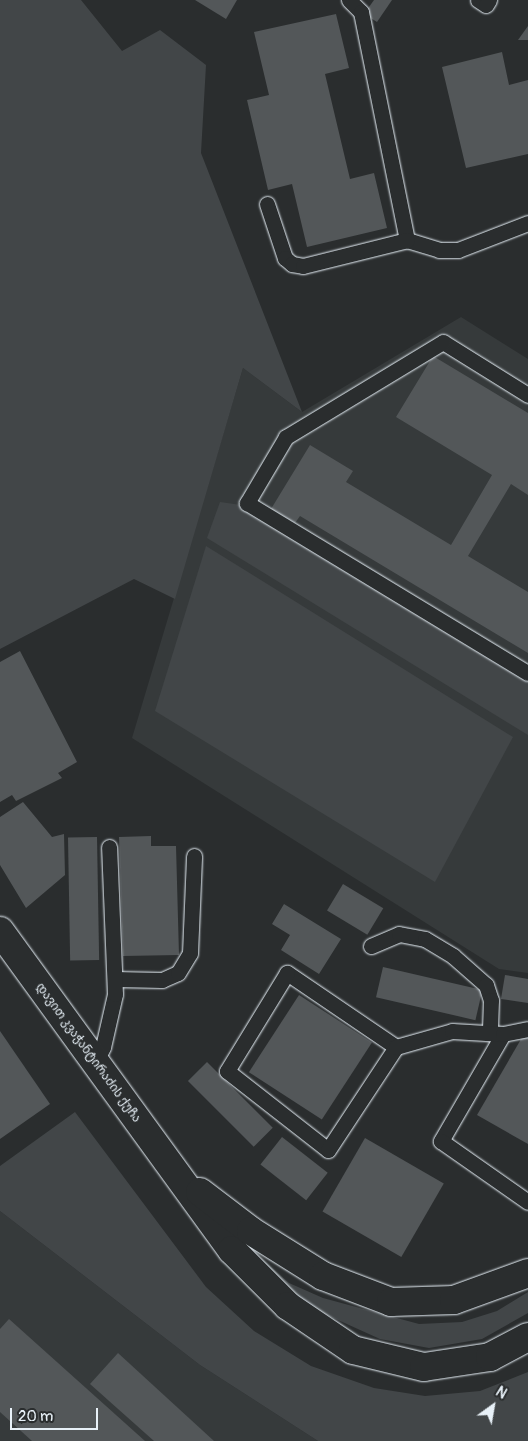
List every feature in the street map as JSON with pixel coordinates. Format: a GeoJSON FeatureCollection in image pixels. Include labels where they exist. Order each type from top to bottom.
{"type":"FeatureCollection","features":[{"type":"Feature","properties":{"kind":"street","name":"დავით კვაჭანტირაძის ქუჩა"},"geometry":{"type":"LineString","coordinates":[[0,931],[232,1250],[288,1306],[353,1350],[424,1367],[490,1358],[528,1336]]}},
{"type":"Feature","properties":{"kind":"street","name":"დავით კვაჭანტირაძის ქუჩა"},"geometry":{"type":"LineString","coordinates":[[178,1174],[251,1231],[323,1276],[391,1302],[454,1300],[521,1279],[528,1273]]}},
{"type":"Feature","properties":{"kind":"lane"},"geometry":{"type":"LineString","coordinates":[[349,0],[361,12],[406,240]]}},
{"type":"Feature","properties":{"kind":"lane"},"geometry":{"type":"LineString","coordinates":[[478,0],[486,5],[490,0]]}},
{"type":"Feature","properties":{"kind":"lane"},"geometry":{"type":"LineString","coordinates":[[266,204],[285,258],[292,264],[303,266],[406,240],[439,250],[458,250],[528,223]]}},
{"type":"Feature","properties":{"kind":"lane"},"geometry":{"type":"LineString","coordinates":[[528,395],[443,342],[286,437],[247,503],[528,674]]}},
{"type":"Feature","properties":{"kind":"lane"},"geometry":{"type":"LineString","coordinates":[[95,1064],[112,1015],[114,978],[109,847]]}},
{"type":"Feature","properties":{"kind":"lane"},"geometry":{"type":"LineString","coordinates":[[114,978],[162,980],[178,973],[190,952],[194,856]]}},
{"type":"Feature","properties":{"kind":"lane"},"geometry":{"type":"LineString","coordinates":[[370,946],[399,934],[424,939],[453,956],[486,985],[491,1000],[496,1034],[441,1141],[528,1202]]}},
{"type":"Feature","properties":{"kind":"lane"},"geometry":{"type":"LineString","coordinates":[[396,1047],[287,973],[227,1071],[328,1150],[396,1047],[452,1031],[496,1034],[528,1029]]}},
{"type":"Feature","properties":{"kind":"shaded area"},"geometry":{"type":"Polygon","coordinates":[[[0,0],[81,0],[122,51],[160,30],[206,65],[201,153],[302,412],[243,368],[175,599],[134,579],[0,649],[0,0]]]}},
{"type":"Feature","properties":{"kind":"shaded area"},"geometry":{"type":"Polygon","coordinates":[[[461,317],[528,359],[528,973],[499,969],[132,738],[243,368],[302,412],[461,317]]]}},
{"type":"Feature","properties":{"kind":"shaded area"},"geometry":{"type":"Polygon","coordinates":[[[220,502],[241,505],[528,678],[528,735],[207,538],[220,502]]]}},
{"type":"Feature","properties":{"kind":"shaded area"},"geometry":{"type":"Polygon","coordinates":[[[206,546],[513,737],[435,882],[155,711],[206,546]]]}},
{"type":"Feature","properties":{"kind":"shaded area"},"geometry":{"type":"Polygon","coordinates":[[[75,1112],[206,1287],[254,1331],[311,1366],[374,1388],[425,1396],[480,1391],[528,1372],[528,1441],[318,1441],[200,1365],[0,1211],[0,1166],[75,1112]]]}},
{"type":"Feature","properties":{"kind":"shaded area"},"geometry":{"type":"Polygon","coordinates":[[[0,1211],[200,1365],[318,1441],[0,1441],[0,1211]]]}},
{"type":"Feature","properties":{"kind":"shaded area"},"geometry":{"type":"Polygon","coordinates":[[[254,1252],[289,1283],[323,1298],[419,1324],[462,1322],[497,1311],[528,1292],[528,1313],[482,1339],[429,1348],[380,1339],[307,1306],[248,1259],[254,1252]]]}},
{"type":"Feature","properties":{"kind":"building"},"geometry":{"type":"Polygon","coordinates":[[[195,0],[237,0],[226,19],[195,0]]]}},
{"type":"Feature","properties":{"kind":"building"},"geometry":{"type":"Polygon","coordinates":[[[374,0],[392,0],[377,22],[364,14],[374,0]]]}},
{"type":"Feature","properties":{"kind":"building"},"geometry":{"type":"Polygon","coordinates":[[[336,14],[349,68],[325,74],[350,179],[374,173],[387,228],[307,247],[292,184],[268,190],[247,100],[269,95],[254,32],[336,14]]]}},
{"type":"Feature","properties":{"kind":"building"},"geometry":{"type":"Polygon","coordinates":[[[528,26],[528,40],[518,40],[528,26]]]}},
{"type":"Feature","properties":{"kind":"building"},"geometry":{"type":"Polygon","coordinates":[[[502,52],[509,85],[528,80],[528,154],[466,168],[442,67],[502,52]]]}},
{"type":"Feature","properties":{"kind":"building"},"geometry":{"type":"Polygon","coordinates":[[[433,356],[528,413],[528,495],[511,484],[468,556],[528,592],[528,653],[300,516],[295,523],[271,509],[310,445],[353,471],[346,482],[451,545],[492,475],[396,417],[433,356]]]}},
{"type":"Feature","properties":{"kind":"building"},"geometry":{"type":"Polygon","coordinates":[[[20,651],[77,762],[58,773],[62,778],[16,801],[12,795],[0,802],[0,662],[20,651]]]}},
{"type":"Feature","properties":{"kind":"building"},"geometry":{"type":"Polygon","coordinates":[[[23,802],[52,837],[64,834],[65,875],[26,908],[0,865],[0,817],[23,802]]]}},
{"type":"Feature","properties":{"kind":"building"},"geometry":{"type":"Polygon","coordinates":[[[151,836],[151,846],[176,846],[179,955],[123,956],[119,837],[151,836]]]}},
{"type":"Feature","properties":{"kind":"building"},"geometry":{"type":"Polygon","coordinates":[[[97,837],[99,960],[70,960],[68,838],[97,837]]]}},
{"type":"Feature","properties":{"kind":"building"},"geometry":{"type":"Polygon","coordinates":[[[343,884],[383,908],[367,935],[327,911],[343,884]]]}},
{"type":"Feature","properties":{"kind":"building"},"geometry":{"type":"Polygon","coordinates":[[[284,904],[341,939],[319,974],[281,950],[290,935],[272,924],[284,904]]]}},
{"type":"Feature","properties":{"kind":"building"},"geometry":{"type":"Polygon","coordinates":[[[383,967],[482,990],[475,1020],[376,997],[383,967]]]}},
{"type":"Feature","properties":{"kind":"building"},"geometry":{"type":"Polygon","coordinates":[[[505,975],[528,979],[528,1003],[501,999],[505,975]]]}},
{"type":"Feature","properties":{"kind":"building"},"geometry":{"type":"Polygon","coordinates":[[[299,995],[372,1042],[322,1120],[249,1072],[299,995]]]}},
{"type":"Feature","properties":{"kind":"building"},"geometry":{"type":"Polygon","coordinates":[[[0,1031],[50,1104],[0,1139],[0,1031]]]}},
{"type":"Feature","properties":{"kind":"building"},"geometry":{"type":"Polygon","coordinates":[[[524,1034],[528,1037],[528,1144],[477,1115],[524,1034]]]}},
{"type":"Feature","properties":{"kind":"building"},"geometry":{"type":"Polygon","coordinates":[[[207,1062],[273,1128],[254,1147],[188,1081],[207,1062]]]}},
{"type":"Feature","properties":{"kind":"building"},"geometry":{"type":"Polygon","coordinates":[[[282,1137],[328,1173],[306,1200],[260,1165],[282,1137]]]}},
{"type":"Feature","properties":{"kind":"building"},"geometry":{"type":"Polygon","coordinates":[[[365,1138],[444,1184],[401,1257],[322,1212],[365,1138]]]}},
{"type":"Feature","properties":{"kind":"building"},"geometry":{"type":"Polygon","coordinates":[[[9,1319],[145,1441],[32,1441],[0,1412],[0,1329],[9,1319]]]}},
{"type":"Feature","properties":{"kind":"building"},"geometry":{"type":"Polygon","coordinates":[[[118,1353],[214,1441],[154,1441],[90,1384],[118,1353]]]}}]}
